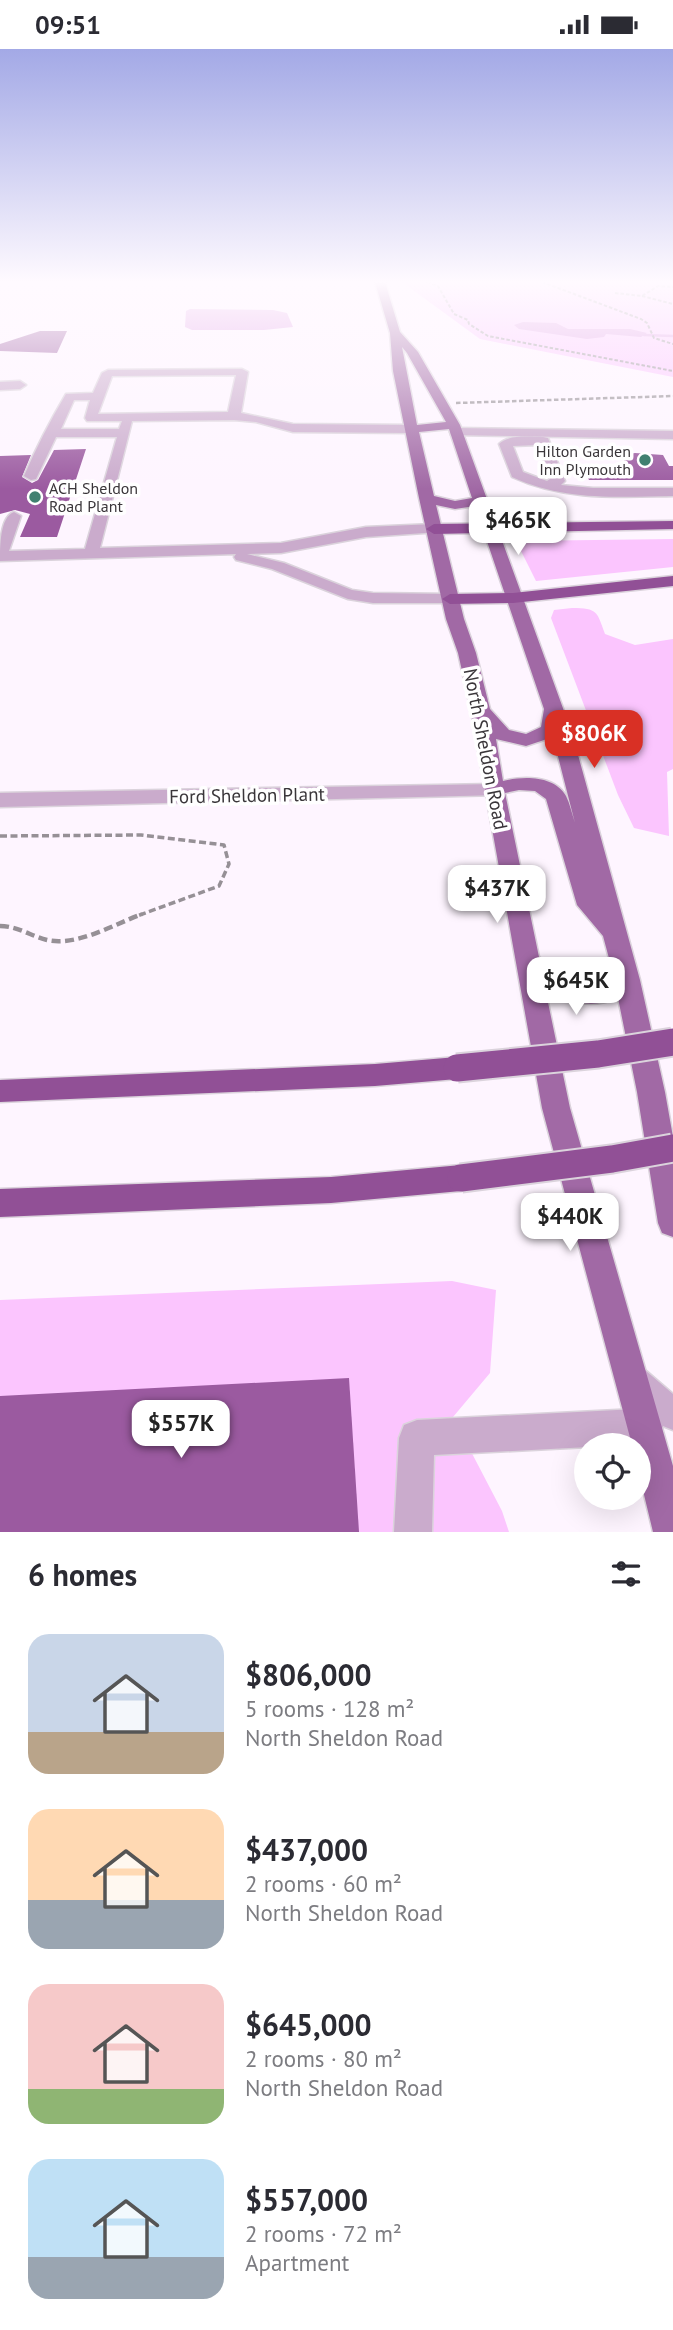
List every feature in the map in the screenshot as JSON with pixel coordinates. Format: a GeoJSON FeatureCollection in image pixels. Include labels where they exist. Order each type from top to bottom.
{"type":"FeatureCollection","features":[{"type":"Feature","properties":{"kind":"highway"},"geometry":{"type":"LineString","coordinates":[[435,529],[673,525]]}},
{"type":"Feature","properties":{"kind":"highway"},"geometry":{"type":"LineString","coordinates":[[450,599],[513,598],[673,580]]}},
{"type":"Feature","properties":{"kind":"highway"},"geometry":{"type":"LineString","coordinates":[[0,1091],[376,1075],[598,1054],[673,1042]]}},
{"type":"Feature","properties":{"kind":"highway"},"geometry":{"type":"LineString","coordinates":[[0,1203],[331,1190],[461,1178],[612,1159],[673,1148]]}},
{"type":"Feature","properties":{"kind":"main road","name":"North Sheldon Road"},"geometry":{"type":"LineString","coordinates":[[397,351],[426,498],[481,711],[556,1108],[634,1382]]}},
{"type":"Feature","properties":{"kind":"main road","name":"North Sheldon Road"},"geometry":{"type":"LineString","coordinates":[[411,351],[444,403],[455,429],[554,708],[627,980],[652,1092],[673,1223]]}},
{"type":"Feature","properties":{"kind":"main road"},"geometry":{"type":"LineString","coordinates":[[411,429],[422,426],[455,429]]}},
{"type":"Feature","properties":{"kind":"main road"},"geometry":{"type":"LineString","coordinates":[[426,498],[455,505],[480,502]]}},
{"type":"Feature","properties":{"kind":"main road"},"geometry":{"type":"LineString","coordinates":[[481,711],[502,735],[526,740],[544,735],[550,729],[554,708]]}},
{"type":"Feature","properties":{"kind":"main road"},"geometry":{"type":"LineString","coordinates":[[494,790],[506,786],[534,784],[548,788],[556,797],[589,905],[615,934]]}},
{"type":"Feature","properties":{"kind":"main road"},"geometry":{"type":"LineString","coordinates":[[527,961],[559,985],[578,994],[599,996],[615,991],[627,980]]}},
{"type":"Feature","properties":{"kind":"main road"},"geometry":{"type":"LineString","coordinates":[[659,1419],[672,1532]]}},
{"type":"Feature","properties":{"kind":"street"},"geometry":{"type":"LineString","coordinates":[[234,416],[242,372],[108,373],[97,396],[91,418],[234,416],[257,418],[293,428],[411,429]]}},
{"type":"Feature","properties":{"kind":"street"},"geometry":{"type":"LineString","coordinates":[[0,386],[20,385]]}},
{"type":"Feature","properties":{"kind":"street"},"geometry":{"type":"LineString","coordinates":[[31,476],[69,397],[97,396]]}},
{"type":"Feature","properties":{"kind":"street"},"geometry":{"type":"LineString","coordinates":[[91,554],[129,417]]}},
{"type":"Feature","properties":{"kind":"street"},"geometry":{"type":"LineString","coordinates":[[455,429],[673,445]]}},
{"type":"Feature","properties":{"kind":"street"},"geometry":{"type":"LineString","coordinates":[[673,435],[575,431],[541,435],[506,444],[517,474],[548,486],[579,493],[673,492]]}},
{"type":"Feature","properties":{"kind":"street"},"geometry":{"type":"LineString","coordinates":[[53,433],[124,433]]}},
{"type":"Feature","properties":{"kind":"street"},"geometry":{"type":"LineString","coordinates":[[541,435],[558,481],[548,486]]}},
{"type":"Feature","properties":{"kind":"street"},"geometry":{"type":"LineString","coordinates":[[14,516],[0,554],[223,552],[281,548],[366,532],[435,529]]}},
{"type":"Feature","properties":{"kind":"street"},"geometry":{"type":"LineString","coordinates":[[223,552],[278,566],[348,594],[373,598],[450,599]]}},
{"type":"Feature","properties":{"kind":"street","name":"Ford Sheldon Plant"},"geometry":{"type":"LineString","coordinates":[[0,800],[494,790]]}},
{"type":"Feature","properties":{"kind":"street"},"geometry":{"type":"LineString","coordinates":[[413,1532],[417,1438],[659,1419],[665,1410],[634,1382]]}},
{"type":"Feature","properties":{"kind":"path"},"geometry":{"type":"LineString","coordinates":[[578,351],[673,371]]}},
{"type":"Feature","properties":{"kind":"path"},"geometry":{"type":"LineString","coordinates":[[444,403],[673,396]]}},
{"type":"Feature","properties":{"kind":"path"},"geometry":{"type":"LineString","coordinates":[[0,836],[137,835],[198,839],[224,845],[229,864],[219,886],[75,939],[48,941],[10,926],[0,926]]}},
{"type":"Feature","properties":{"kind":"shaded area"},"geometry":{"type":"Polygon","coordinates":[[[542,351],[673,351],[673,377],[542,351]]]}},
{"type":"Feature","properties":{"kind":"shaded area"},"geometry":{"type":"Polygon","coordinates":[[[673,539],[673,567],[536,581],[516,541],[673,539]]]}},
{"type":"Feature","properties":{"kind":"shaded area"},"geometry":{"type":"Polygon","coordinates":[[[554,610],[592,610],[598,616],[605,634],[635,645],[673,639],[673,769],[667,772],[669,836],[634,828],[618,795],[551,618],[554,610]]]}},
{"type":"Feature","properties":{"kind":"shaded area"},"geometry":{"type":"Polygon","coordinates":[[[452,1281],[496,1290],[490,1373],[453,1417],[502,1511],[509,1532],[0,1532],[0,1300],[452,1281]]]}},
{"type":"Feature","properties":{"kind":"building"},"geometry":{"type":"Polygon","coordinates":[[[6,351],[58,351],[57,353],[6,351]]]}},
{"type":"Feature","properties":{"kind":"building","name":"ACH Sheldon Road Plant"},"geometry":{"type":"Polygon","coordinates":[[[86,449],[57,537],[20,537],[30,514],[15,510],[0,514],[0,456],[31,455],[22,477],[32,483],[38,480],[54,450],[86,449]]]}},
{"type":"Feature","properties":{"kind":"building","name":"Hilton Garden Inn Plymouth"},"geometry":{"type":"Polygon","coordinates":[[[621,455],[663,455],[669,466],[673,466],[673,480],[589,480],[582,466],[627,466],[621,455]]]}},
{"type":"Feature","properties":{"kind":"building"},"geometry":{"type":"Polygon","coordinates":[[[349,1378],[359,1532],[0,1532],[0,1396],[349,1378]]]}},
{"type":"Feature","properties":{"kind":"place","name":"Hilton Garden Inn Plymouth"},"geometry":{"type":"Point","coordinates":[645,460]}},
{"type":"Feature","properties":{"kind":"place","name":"ACH Sheldon Road Plant"},"geometry":{"type":"Point","coordinates":[35,497]}}]}
